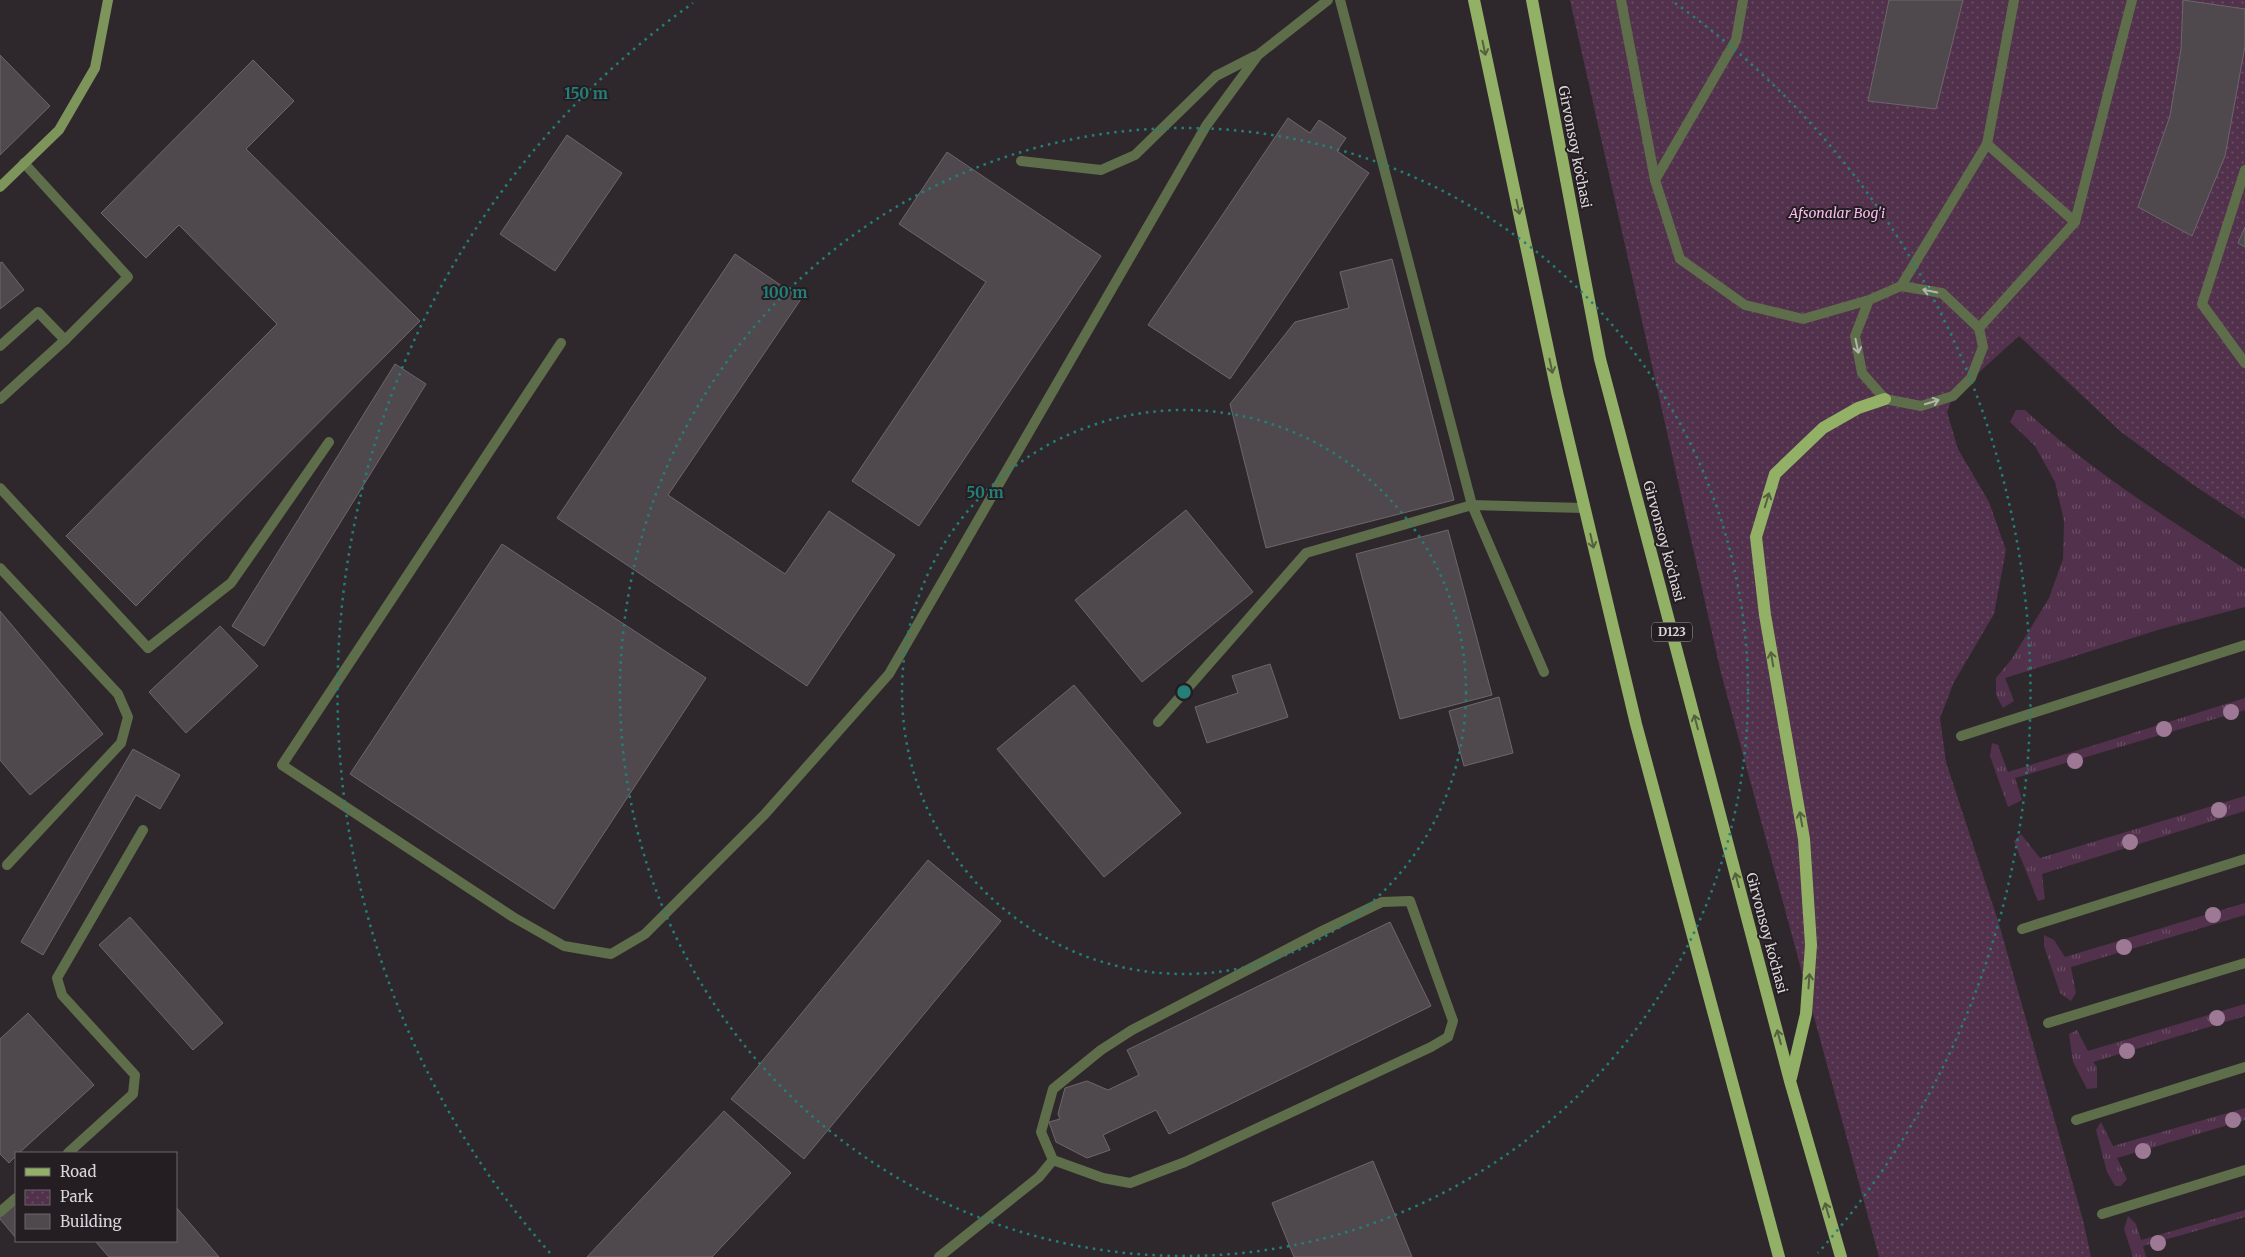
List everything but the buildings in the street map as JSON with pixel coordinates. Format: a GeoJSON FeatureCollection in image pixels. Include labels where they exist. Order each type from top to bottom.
{"type":"FeatureCollection","features":[{"type":"Feature","properties":{"kind":"main road"},"geometry":{"type":"LineString","coordinates":[[1474,0],[1557,392],[1636,724],[1779,1257]]}},
{"type":"Feature","properties":{"kind":"main road","name":"Girvonsoy koʻchasi"},"geometry":{"type":"LineString","coordinates":[[1532,0],[1600,359],[1790,1080],[1841,1257]]}},
{"type":"Feature","properties":{"kind":"main road"},"geometry":{"type":"LineString","coordinates":[[1790,1080],[1806,1014],[1811,945],[1804,839],[1765,615],[1756,536],[1775,474],[1823,428],[1858,408],[1885,399]]}},
{"type":"Feature","properties":{"kind":"street"},"geometry":{"type":"LineString","coordinates":[[0,187],[58,130],[95,68],[108,0]]}},
{"type":"Feature","properties":{"kind":"lane"},"geometry":{"type":"LineString","coordinates":[[1022,161],[1101,170],[1135,155],[1216,76],[1258,55],[1328,0]]}},
{"type":"Feature","properties":{"kind":"lane"},"geometry":{"type":"LineString","coordinates":[[1340,0],[1472,506],[1544,672]]}},
{"type":"Feature","properties":{"kind":"lane"},"geometry":{"type":"LineString","coordinates":[[1621,0],[1654,180],[1680,259],[1745,305],[1803,319],[1869,300],[1901,286],[1942,293],[1979,328],[1983,347],[1971,378],[1953,396],[1921,406],[1885,399],[1862,373],[1855,336],[1869,300]]}},
{"type":"Feature","properties":{"kind":"lane"},"geometry":{"type":"LineString","coordinates":[[1654,180],[1736,40],[1743,0]]}},
{"type":"Feature","properties":{"kind":"lane"},"geometry":{"type":"LineString","coordinates":[[1901,286],[1987,144],[2014,0]]}},
{"type":"Feature","properties":{"kind":"lane"},"geometry":{"type":"LineString","coordinates":[[1979,328],[2075,222],[2132,0]]}},
{"type":"Feature","properties":{"kind":"lane"},"geometry":{"type":"LineString","coordinates":[[561,343],[282,765],[513,917],[564,946],[612,954],[645,934],[764,814],[889,674],[1206,126],[1258,55]]}},
{"type":"Feature","properties":{"kind":"lane"},"geometry":{"type":"LineString","coordinates":[[1987,144],[2075,222]]}},
{"type":"Feature","properties":{"kind":"lane"},"geometry":{"type":"LineString","coordinates":[[0,399],[65,340],[128,278],[24,164]]}},
{"type":"Feature","properties":{"kind":"lane"},"geometry":{"type":"LineString","coordinates":[[2245,170],[2202,304],[2245,363]]}},
{"type":"Feature","properties":{"kind":"lane"},"geometry":{"type":"LineString","coordinates":[[0,346],[38,312],[65,340]]}},
{"type":"Feature","properties":{"kind":"lane"},"geometry":{"type":"LineString","coordinates":[[0,488],[148,648],[231,583],[329,442]]}},
{"type":"Feature","properties":{"kind":"lane"},"geometry":{"type":"LineString","coordinates":[[1158,722],[1306,553],[1472,506],[1584,508]]}},
{"type":"Feature","properties":{"kind":"lane"},"geometry":{"type":"LineString","coordinates":[[0,568],[118,694],[128,717],[121,743],[7,865]]}},
{"type":"Feature","properties":{"kind":"lane"},"geometry":{"type":"LineString","coordinates":[[1961,736],[2245,645]]}},
{"type":"Feature","properties":{"kind":"lane"},"geometry":{"type":"LineString","coordinates":[[69,1152],[133,1094],[135,1075],[62,995],[57,978],[143,830]]}},
{"type":"Feature","properties":{"kind":"lane"},"geometry":{"type":"LineString","coordinates":[[2022,929],[2245,859]]}},
{"type":"Feature","properties":{"kind":"lane"},"geometry":{"type":"LineString","coordinates":[[1410,900],[1453,1020],[1448,1037],[1431,1047],[1194,1158],[1130,1183],[1104,1178],[1053,1160],[1041,1132],[1053,1089],[1101,1050],[1132,1030],[1330,927],[1382,902],[1410,900]]}},
{"type":"Feature","properties":{"kind":"lane"},"geometry":{"type":"LineString","coordinates":[[2048,1023],[2245,963]]}},
{"type":"Feature","properties":{"kind":"lane"},"geometry":{"type":"LineString","coordinates":[[2076,1120],[2245,1067]]}},
{"type":"Feature","properties":{"kind":"lane"},"geometry":{"type":"LineString","coordinates":[[939,1257],[1039,1177],[1053,1160]]}},
{"type":"Feature","properties":{"kind":"lane"},"geometry":{"type":"LineString","coordinates":[[2102,1214],[2245,1170]]}},
{"type":"Feature","properties":{"kind":"lane"},"geometry":{"type":"LineString","coordinates":[[0,1212],[15,1199]]}},
{"type":"Feature","properties":{"kind":"green space","name":"Afsonalar Bog'i"},"geometry":{"type":"Polygon","coordinates":[[[1570,0],[2245,0],[2245,519],[2192,484],[2121,432],[2019,336],[1953,396],[1947,412],[1958,449],[1989,502],[2006,550],[1994,614],[1954,682],[1940,718],[1946,762],[1999,924],[2083,1220],[2091,1257],[1879,1257],[1721,673],[1570,0]]]}},
{"type":"Feature","properties":{"kind":"green space"},"geometry":{"type":"Polygon","coordinates":[[[2016,410],[2025,410],[2051,433],[2104,474],[2245,569],[2245,607],[2161,629],[2005,678],[2014,701],[2003,708],[1996,695],[1996,678],[2011,660],[2049,598],[2063,559],[2064,521],[2055,482],[2035,446],[2010,422],[2016,410]]]}},
{"type":"Feature","properties":{"kind":"green space"},"geometry":{"type":"Polygon","coordinates":[[[2245,698],[2245,710],[2015,778],[2022,800],[2008,807],[1990,756],[1992,743],[1998,745],[2008,772],[2245,698]]]}},
{"type":"Feature","properties":{"kind":"green space"},"geometry":{"type":"Polygon","coordinates":[[[2245,796],[2245,811],[2042,874],[2045,899],[2038,901],[2014,841],[2021,834],[2040,858],[2245,796]]]}},
{"type":"Feature","properties":{"kind":"green space"},"geometry":{"type":"Polygon","coordinates":[[[2245,903],[2245,915],[2071,967],[2076,993],[2071,1001],[2060,993],[2044,946],[2044,935],[2054,940],[2065,957],[2245,903]]]}},
{"type":"Feature","properties":{"kind":"green space"},"geometry":{"type":"Polygon","coordinates":[[[2245,1004],[2245,1016],[2093,1062],[2097,1067],[2097,1088],[2087,1089],[2073,1062],[2069,1034],[2077,1030],[2088,1051],[2245,1004]]]}},
{"type":"Feature","properties":{"kind":"green space"},"geometry":{"type":"Polygon","coordinates":[[[2245,1108],[2245,1120],[2117,1158],[2127,1179],[2121,1186],[2115,1186],[2107,1172],[2096,1130],[2101,1122],[2113,1146],[2245,1108]]]}},
{"type":"Feature","properties":{"kind":"green space"},"geometry":{"type":"Polygon","coordinates":[[[2245,1210],[2245,1217],[2143,1246],[2146,1257],[2133,1257],[2124,1229],[2128,1216],[2136,1224],[2141,1240],[2245,1210]]]}}]}
